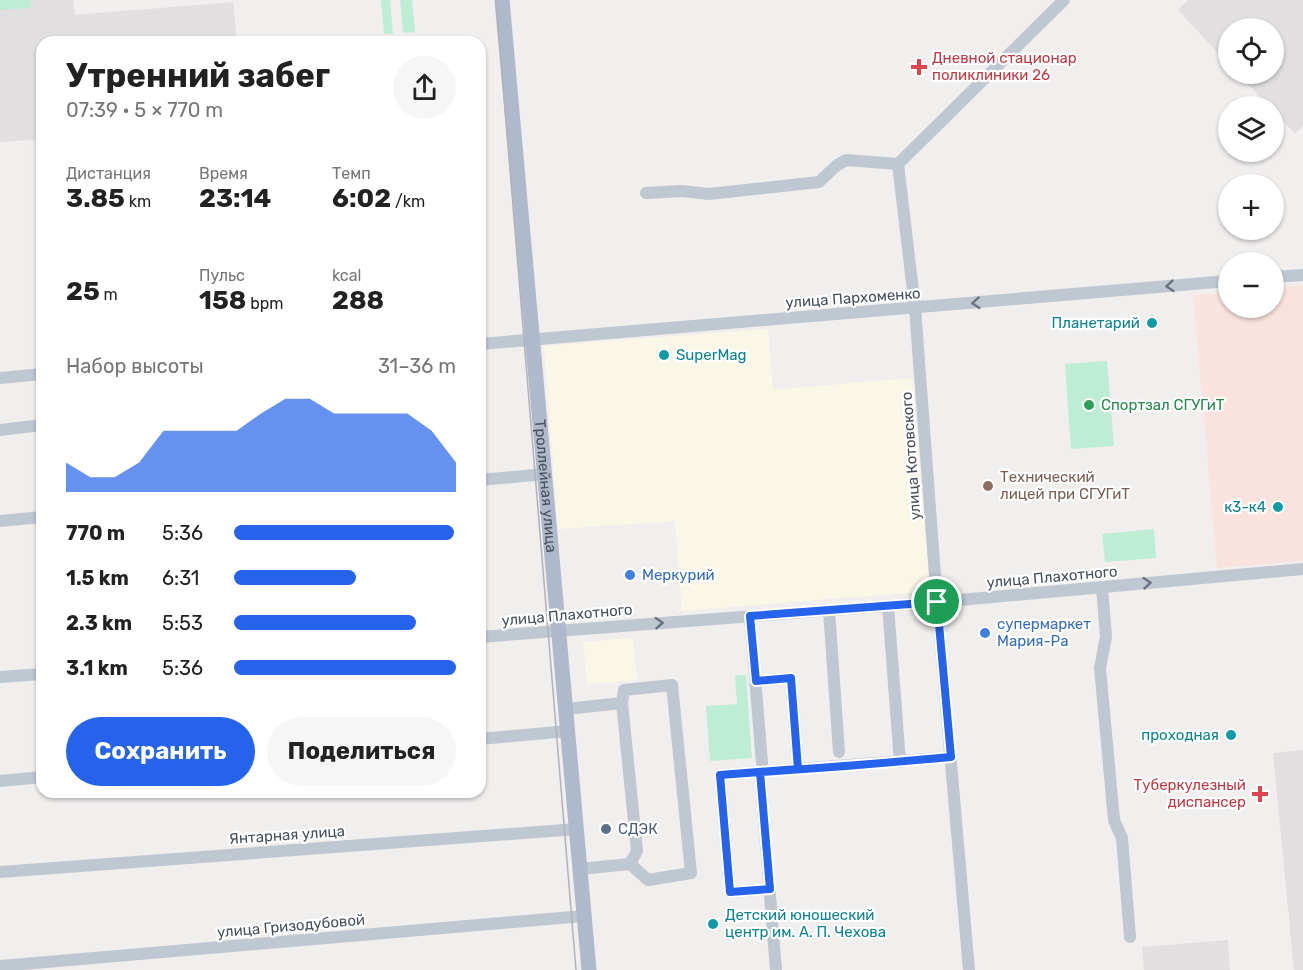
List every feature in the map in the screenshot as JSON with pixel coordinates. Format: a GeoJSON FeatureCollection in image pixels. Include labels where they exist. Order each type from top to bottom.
{"type":"FeatureCollection","features":[{"type":"Feature","properties":{"kind":"main road","name":"Троллейная улица"},"geometry":{"type":"LineString","coordinates":[[502,0],[589,970]]}},
{"type":"Feature","properties":{"kind":"street"},"geometry":{"type":"LineString","coordinates":[[646,193],[682,190],[709,194],[819,182],[846,160],[898,164],[1064,0]]}},
{"type":"Feature","properties":{"kind":"street","name":"улица Котовского"},"geometry":{"type":"LineString","coordinates":[[898,164],[915,308],[937,602],[969,970]]}},
{"type":"Feature","properties":{"kind":"street"},"geometry":{"type":"LineString","coordinates":[[1284,277],[1303,275]]}},
{"type":"Feature","properties":{"kind":"street","name":"улица Пархоменко"},"geometry":{"type":"LineString","coordinates":[[486,344],[1218,282]]}},
{"type":"Feature","properties":{"kind":"street"},"geometry":{"type":"LineString","coordinates":[[0,378],[36,375]]}},
{"type":"Feature","properties":{"kind":"street"},"geometry":{"type":"LineString","coordinates":[[0,430],[36,426]]}},
{"type":"Feature","properties":{"kind":"street"},"geometry":{"type":"LineString","coordinates":[[486,479],[545,474]]}},
{"type":"Feature","properties":{"kind":"street"},"geometry":{"type":"LineString","coordinates":[[0,521],[36,518]]}},
{"type":"Feature","properties":{"kind":"street","name":"улица Плахотного"},"geometry":{"type":"LineString","coordinates":[[486,637],[937,602],[1303,569]]}},
{"type":"Feature","properties":{"kind":"street"},"geometry":{"type":"LineString","coordinates":[[1102,587],[1106,637],[1100,668],[1114,820],[1122,838],[1130,937]]}},
{"type":"Feature","properties":{"kind":"street"},"geometry":{"type":"LineString","coordinates":[[888,606],[900,762]]}},
{"type":"Feature","properties":{"kind":"street"},"geometry":{"type":"LineString","coordinates":[[829,610],[839,752]]}},
{"type":"Feature","properties":{"kind":"street"},"geometry":{"type":"LineString","coordinates":[[750,616],[776,970]]}},
{"type":"Feature","properties":{"kind":"street"},"geometry":{"type":"LineString","coordinates":[[0,677],[36,674]]}},
{"type":"Feature","properties":{"kind":"street"},"geometry":{"type":"LineString","coordinates":[[756,681],[791,678],[798,769]]}},
{"type":"Feature","properties":{"kind":"street"},"geometry":{"type":"LineString","coordinates":[[580,869],[630,864],[648,880],[691,873],[672,684],[624,690],[622,703],[637,851],[630,864]]}},
{"type":"Feature","properties":{"kind":"street"},"geometry":{"type":"LineString","coordinates":[[566,709],[622,703]]}},
{"type":"Feature","properties":{"kind":"street"},"geometry":{"type":"LineString","coordinates":[[486,738],[568,731]]}},
{"type":"Feature","properties":{"kind":"street"},"geometry":{"type":"LineString","coordinates":[[770,889],[730,892],[720,775],[761,767],[798,769],[951,757]]}},
{"type":"Feature","properties":{"kind":"street"},"geometry":{"type":"LineString","coordinates":[[0,781],[36,778]]}},
{"type":"Feature","properties":{"kind":"street","name":"Янтарная улица"},"geometry":{"type":"LineString","coordinates":[[0,872],[576,829]]}},
{"type":"Feature","properties":{"kind":"street","name":"улица Гризодубовой"},"geometry":{"type":"LineString","coordinates":[[0,966],[584,916]]}},
{"type":"Feature","properties":{"kind":"shaded area"},"geometry":{"type":"Polygon","coordinates":[[[0,0],[73,0],[75,15],[233,2],[236,36],[36,36],[36,139],[0,142],[0,0]]]}},
{"type":"Feature","properties":{"kind":"shaded area"},"geometry":{"type":"Polygon","coordinates":[[[1188,0],[1303,0],[1303,126],[1295,134],[1284,122],[1284,96],[1259,96],[1248,84],[1284,84],[1284,18],[1218,18],[1218,53],[1178,10],[1188,0]]]}},
{"type":"Feature","properties":{"kind":"shaded area"},"geometry":{"type":"Polygon","coordinates":[[[1303,285],[1303,561],[1217,568],[1193,295],[1218,293],[1218,318],[1284,318],[1284,287],[1303,285]]]}},
{"type":"Feature","properties":{"kind":"shaded area"},"geometry":{"type":"Polygon","coordinates":[[[768,329],[773,390],[913,378],[930,591],[682,611],[675,521],[558,529],[544,346],[768,329]]]}},
{"type":"Feature","properties":{"kind":"shaded area"},"geometry":{"type":"Polygon","coordinates":[[[633,638],[637,680],[587,684],[583,642],[633,638]]]}},
{"type":"Feature","properties":{"kind":"shaded area"},"geometry":{"type":"Polygon","coordinates":[[[1303,750],[1303,970],[1294,970],[1273,753],[1303,750]]]}},
{"type":"Feature","properties":{"kind":"shaded area"},"geometry":{"type":"Polygon","coordinates":[[[1228,940],[1230,970],[1144,970],[1142,947],[1228,940]]]}},
{"type":"Feature","properties":{"kind":"green space"},"geometry":{"type":"Polygon","coordinates":[[[0,0],[31,0],[31,8],[0,10],[0,0]]]}},
{"type":"Feature","properties":{"kind":"green space"},"geometry":{"type":"Polygon","coordinates":[[[381,0],[390,0],[393,34],[384,34],[381,0]]]}},
{"type":"Feature","properties":{"kind":"green space"},"geometry":{"type":"Polygon","coordinates":[[[400,0],[412,0],[415,32],[403,33],[400,0]]]}},
{"type":"Feature","properties":{"kind":"green space","name":"Спортзал СГУГиТ"},"geometry":{"type":"Polygon","coordinates":[[[1107,361],[1114,446],[1071,449],[1065,364],[1107,361]]]}},
{"type":"Feature","properties":{"kind":"green space"},"geometry":{"type":"Polygon","coordinates":[[[1154,529],[1156,558],[1105,562],[1102,534],[1154,529]]]}},
{"type":"Feature","properties":{"kind":"green space"},"geometry":{"type":"Polygon","coordinates":[[[735,675],[746,675],[752,758],[710,761],[706,706],[737,704],[735,675]]]}},
{"type":"Feature","properties":{"kind":"tram line"},"geometry":{"type":"LineString","coordinates":[[496,0],[576,970]]}},
{"type":"Feature","properties":{"kind":"place","name":"Дневной стационар поликлиники 26"},"geometry":{"type":"Point","coordinates":[919,67]}},
{"type":"Feature","properties":{"kind":"place","name":"Планетарий"},"geometry":{"type":"Point","coordinates":[1152,323]}},
{"type":"Feature","properties":{"kind":"place","name":"SuperMag"},"geometry":{"type":"Point","coordinates":[664,355]}},
{"type":"Feature","properties":{"kind":"place","name":"Спортзал СГУГиТ"},"geometry":{"type":"Point","coordinates":[1089,405]}},
{"type":"Feature","properties":{"kind":"place","name":"Технический лицей при СГУГиТ"},"geometry":{"type":"Point","coordinates":[988,486]}},
{"type":"Feature","properties":{"kind":"place","name":"к3-к4"},"geometry":{"type":"Point","coordinates":[1278,507]}},
{"type":"Feature","properties":{"kind":"place","name":"Меркурий"},"geometry":{"type":"Point","coordinates":[630,575]}},
{"type":"Feature","properties":{"kind":"place","name":"супермаркет Мария-Ра"},"geometry":{"type":"Point","coordinates":[985,633]}},
{"type":"Feature","properties":{"kind":"place","name":"проходная"},"geometry":{"type":"Point","coordinates":[1231,735]}},
{"type":"Feature","properties":{"kind":"place","name":"Туберкулезный диспансер"},"geometry":{"type":"Point","coordinates":[1260,794]}},
{"type":"Feature","properties":{"kind":"place","name":"СДЭК"},"geometry":{"type":"Point","coordinates":[606,829]}},
{"type":"Feature","properties":{"kind":"place","name":"Детский юношеский центр им. А. П. Чехова"},"geometry":{"type":"Point","coordinates":[713,924]}},
{"type":"Feature","properties":{"kind":"route"},"geometry":{"type":"LineString","coordinates":[[937,602],[951,757],[760,772],[770,889],[730,892],[720,775],[798,769],[791,678],[756,681],[750,616],[937,602]]}}]}
